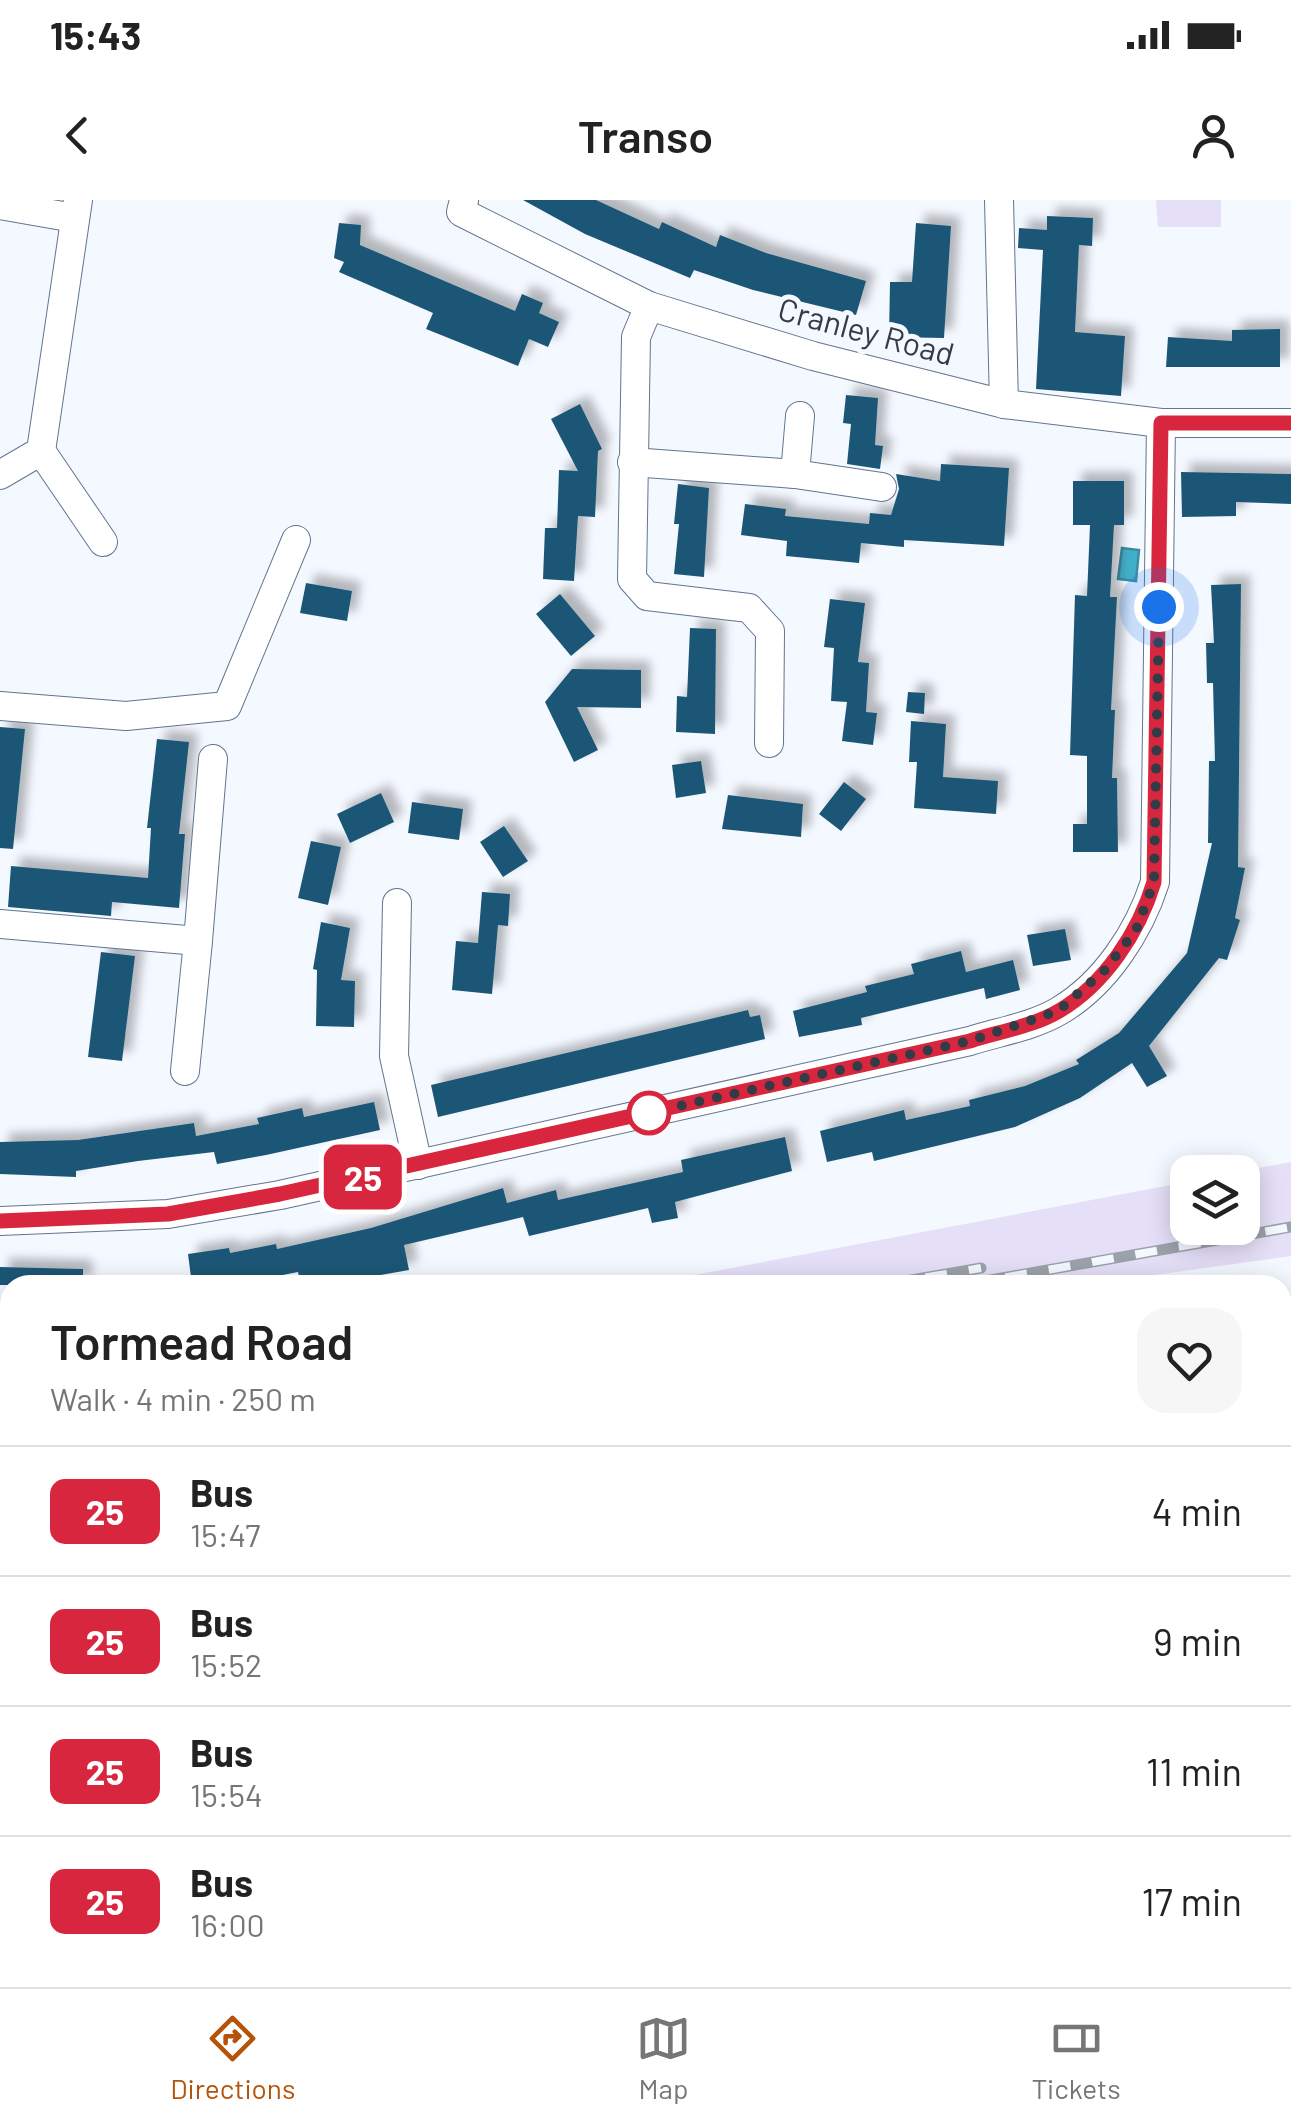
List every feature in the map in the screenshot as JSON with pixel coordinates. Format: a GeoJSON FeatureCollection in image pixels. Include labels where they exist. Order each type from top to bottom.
{"type":"FeatureCollection","features":[{"type":"Feature","properties":{"kind":"street","name":"Cranley Road"},"geometry":{"type":"LineString","coordinates":[[464,200],[461,212],[649,306],[813,356],[1004,404],[1161,423],[1291,423]]}},
{"type":"Feature","properties":{"kind":"street"},"geometry":{"type":"LineString","coordinates":[[998,200],[1004,404]]}},
{"type":"Feature","properties":{"kind":"street"},"geometry":{"type":"LineString","coordinates":[[0,205],[76,209],[42,450],[103,542]]}},
{"type":"Feature","properties":{"kind":"street"},"geometry":{"type":"LineString","coordinates":[[649,306],[636,337],[632,578],[647,596],[749,608],[770,631],[770,743]]}},
{"type":"Feature","properties":{"kind":"street"},"geometry":{"type":"LineString","coordinates":[[795,474],[800,416]]}},
{"type":"Feature","properties":{"kind":"street"},"geometry":{"type":"LineString","coordinates":[[0,1221],[168,1214],[418,1165],[970,1041],[1058,1011],[1105,970],[1136,930],[1154,882],[1161,423]]}},
{"type":"Feature","properties":{"kind":"street"},"geometry":{"type":"LineString","coordinates":[[0,475],[42,450]]}},
{"type":"Feature","properties":{"kind":"street"},"geometry":{"type":"LineString","coordinates":[[632,462],[795,474],[882,487]]}},
{"type":"Feature","properties":{"kind":"street"},"geometry":{"type":"LineString","coordinates":[[0,706],[126,716],[227,706],[296,540]]}},
{"type":"Feature","properties":{"kind":"street"},"geometry":{"type":"LineString","coordinates":[[186,1071],[213,759]]}},
{"type":"Feature","properties":{"kind":"street"},"geometry":{"type":"LineString","coordinates":[[398,903],[394,1056],[418,1165]]}},
{"type":"Feature","properties":{"kind":"street"},"geometry":{"type":"LineString","coordinates":[[0,924],[198,942]]}},
{"type":"Feature","properties":{"kind":"shaded area"},"geometry":{"type":"Polygon","coordinates":[[[1156,200],[1221,200],[1221,227],[1158,227],[1156,200]]]}},
{"type":"Feature","properties":{"kind":"shaded area"},"geometry":{"type":"Polygon","coordinates":[[[1291,1162],[1291,1256],[1154,1275],[695,1275],[1170,1185],[1170,1245],[1260,1245],[1260,1168],[1291,1162]]]}},
{"type":"Feature","properties":{"kind":"water"},"geometry":{"type":"Polygon","coordinates":[[[1122,548],[1139,550],[1136,581],[1118,579],[1122,548]]]}},
{"type":"Feature","properties":{"kind":"building"},"geometry":{"type":"Polygon","coordinates":[[[523,200],[596,200],[659,229],[662,222],[716,247],[720,235],[766,253],[866,281],[856,315],[753,290],[694,270],[690,278],[585,234],[523,200]]]}},
{"type":"Feature","properties":{"kind":"building"},"geometry":{"type":"Polygon","coordinates":[[[1047,216],[1093,218],[1092,246],[1079,245],[1075,332],[1125,336],[1121,396],[1036,389],[1043,250],[1018,248],[1019,228],[1047,230],[1047,216]]]}},
{"type":"Feature","properties":{"kind":"building"},"geometry":{"type":"Polygon","coordinates":[[[339,223],[361,225],[360,245],[515,311],[522,294],[543,303],[539,313],[559,322],[548,347],[529,339],[518,366],[426,329],[433,313],[339,272],[344,262],[334,258],[339,223]]]}},
{"type":"Feature","properties":{"kind":"building"},"geometry":{"type":"Polygon","coordinates":[[[916,223],[951,226],[944,338],[889,337],[890,282],[912,282],[916,223]]]}},
{"type":"Feature","properties":{"kind":"building"},"geometry":{"type":"Polygon","coordinates":[[[1280,329],[1280,367],[1166,367],[1168,337],[1232,341],[1232,330],[1280,329]]]}},
{"type":"Feature","properties":{"kind":"building"},"geometry":{"type":"Polygon","coordinates":[[[846,395],[878,398],[875,445],[883,446],[880,469],[847,464],[851,424],[843,423],[846,395]]]}},
{"type":"Feature","properties":{"kind":"building"},"geometry":{"type":"Polygon","coordinates":[[[580,404],[602,449],[598,451],[595,517],[578,516],[574,581],[543,579],[545,528],[557,528],[559,470],[578,471],[551,419],[580,404]]]}},
{"type":"Feature","properties":{"kind":"building"},"geometry":{"type":"Polygon","coordinates":[[[941,464],[1009,468],[1004,546],[904,540],[904,547],[861,543],[859,563],[786,556],[787,541],[741,535],[745,504],[786,509],[785,516],[869,524],[870,513],[891,515],[899,489],[896,474],[940,481],[941,464]]]}},
{"type":"Feature","properties":{"kind":"building"},"geometry":{"type":"Polygon","coordinates":[[[1181,472],[1291,474],[1291,504],[1236,502],[1236,516],[1182,517],[1181,472]]]}},
{"type":"Feature","properties":{"kind":"building"},"geometry":{"type":"Polygon","coordinates":[[[1073,481],[1124,481],[1124,525],[1114,525],[1110,597],[1117,597],[1111,710],[1115,710],[1112,778],[1117,778],[1118,852],[1073,852],[1073,824],[1087,824],[1087,756],[1070,755],[1075,595],[1087,596],[1090,525],[1073,525],[1073,481]]]}},
{"type":"Feature","properties":{"kind":"building"},"geometry":{"type":"Polygon","coordinates":[[[678,484],[709,488],[704,577],[674,574],[678,484]]]}},
{"type":"Feature","properties":{"kind":"building"},"geometry":{"type":"Polygon","coordinates":[[[306,583],[352,591],[347,621],[300,613],[306,583]]]}},
{"type":"Feature","properties":{"kind":"building"},"geometry":{"type":"Polygon","coordinates":[[[1241,584],[1238,867],[1245,868],[1235,918],[1240,920],[1227,960],[1219,958],[1149,1046],[1167,1076],[1147,1087],[1132,1063],[1080,1098],[1015,1127],[874,1161],[872,1152],[827,1162],[820,1131],[904,1110],[906,1120],[970,1106],[969,1100],[1025,1086],[1079,1064],[1076,1060],[1119,1033],[1187,953],[1212,843],[1208,843],[1209,761],[1215,761],[1213,683],[1207,683],[1206,643],[1214,643],[1211,585],[1241,584]]]}},
{"type":"Feature","properties":{"kind":"building"},"geometry":{"type":"Polygon","coordinates":[[[560,594],[595,636],[571,656],[536,614],[560,594]]]}},
{"type":"Feature","properties":{"kind":"building"},"geometry":{"type":"Polygon","coordinates":[[[830,599],[865,603],[858,662],[869,663],[866,712],[877,713],[873,745],[842,741],[847,702],[831,701],[834,648],[824,647],[830,599]]]}},
{"type":"Feature","properties":{"kind":"building"},"geometry":{"type":"Polygon","coordinates":[[[690,628],[716,629],[715,734],[676,732],[677,696],[687,697],[690,628]]]}},
{"type":"Feature","properties":{"kind":"building"},"geometry":{"type":"Polygon","coordinates":[[[572,669],[641,670],[641,708],[577,707],[598,750],[574,762],[545,702],[572,669]]]}},
{"type":"Feature","properties":{"kind":"building"},"geometry":{"type":"Polygon","coordinates":[[[908,692],[925,693],[924,714],[906,712],[908,692]]]}},
{"type":"Feature","properties":{"kind":"building"},"geometry":{"type":"Polygon","coordinates":[[[911,721],[946,724],[943,777],[998,781],[996,814],[914,808],[917,762],[909,762],[911,721]]]}},
{"type":"Feature","properties":{"kind":"building"},"geometry":{"type":"Polygon","coordinates":[[[0,727],[25,729],[13,849],[0,848],[0,727]]]}},
{"type":"Feature","properties":{"kind":"building"},"geometry":{"type":"Polygon","coordinates":[[[157,739],[189,742],[179,834],[185,834],[179,908],[112,902],[111,916],[8,907],[11,866],[148,878],[151,828],[147,828],[157,739]]]}},
{"type":"Feature","properties":{"kind":"building"},"geometry":{"type":"Polygon","coordinates":[[[701,761],[706,793],[676,798],[672,765],[701,761]]]}},
{"type":"Feature","properties":{"kind":"building"},"geometry":{"type":"Polygon","coordinates":[[[844,782],[866,799],[841,831],[819,814],[844,782]]]}},
{"type":"Feature","properties":{"kind":"building"},"geometry":{"type":"Polygon","coordinates":[[[381,793],[394,822],[350,843],[337,814],[381,793]]]}},
{"type":"Feature","properties":{"kind":"building"},"geometry":{"type":"Polygon","coordinates":[[[728,795],[803,804],[801,837],[722,829],[728,795]]]}},
{"type":"Feature","properties":{"kind":"building"},"geometry":{"type":"Polygon","coordinates":[[[412,802],[463,809],[459,840],[408,833],[412,802]]]}},
{"type":"Feature","properties":{"kind":"building"},"geometry":{"type":"Polygon","coordinates":[[[504,826],[528,861],[503,877],[480,842],[504,826]]]}},
{"type":"Feature","properties":{"kind":"building"},"geometry":{"type":"Polygon","coordinates":[[[311,841],[341,847],[328,905],[298,898],[311,841]]]}},
{"type":"Feature","properties":{"kind":"building"},"geometry":{"type":"Polygon","coordinates":[[[482,892],[510,894],[508,926],[498,925],[492,994],[452,990],[456,941],[478,943],[482,892]]]}},
{"type":"Feature","properties":{"kind":"building"},"geometry":{"type":"Polygon","coordinates":[[[321,922],[350,928],[341,980],[355,981],[354,1027],[316,1026],[317,970],[313,969],[321,922]]]}},
{"type":"Feature","properties":{"kind":"building"},"geometry":{"type":"Polygon","coordinates":[[[1065,929],[1071,960],[1033,966],[1027,935],[1065,929]]]}},
{"type":"Feature","properties":{"kind":"building"},"geometry":{"type":"Polygon","coordinates":[[[961,951],[966,972],[1013,960],[1020,990],[986,999],[984,988],[861,1018],[862,1025],[799,1037],[793,1011],[867,992],[865,986],[914,974],[911,964],[961,951]]]}},
{"type":"Feature","properties":{"kind":"building"},"geometry":{"type":"Polygon","coordinates":[[[101,952],[135,956],[122,1061],[88,1057],[101,952]]]}},
{"type":"Feature","properties":{"kind":"building"},"geometry":{"type":"Polygon","coordinates":[[[748,1010],[750,1017],[760,1015],[765,1039],[438,1117],[431,1085],[748,1010]]]}},
{"type":"Feature","properties":{"kind":"building"},"geometry":{"type":"Polygon","coordinates":[[[374,1102],[380,1130],[266,1155],[217,1164],[214,1152],[76,1171],[76,1177],[0,1174],[0,1142],[78,1140],[194,1123],[196,1136],[259,1124],[257,1118],[302,1108],[304,1117],[374,1102]]]}},
{"type":"Feature","properties":{"kind":"building"},"geometry":{"type":"Polygon","coordinates":[[[785,1137],[792,1171],[675,1202],[678,1218],[652,1223],[648,1208],[529,1236],[523,1217],[404,1245],[409,1270],[381,1275],[191,1275],[188,1254],[229,1248],[230,1253],[276,1244],[277,1249],[371,1228],[503,1188],[507,1203],[556,1190],[558,1200],[683,1172],[681,1160],[785,1137]]]}},
{"type":"Feature","properties":{"kind":"building"},"geometry":{"type":"Polygon","coordinates":[[[0,1267],[83,1269],[83,1275],[0,1275],[0,1267]]]}},
{"type":"Feature","properties":{"kind":"railway"},"geometry":{"type":"LineString","coordinates":[[1019,1275],[1291,1227]]}},
{"type":"Feature","properties":{"kind":"railway"},"geometry":{"type":"LineString","coordinates":[[940,1275],[981,1268]]}},
{"type":"Feature","properties":{"kind":"bus line","name":"25"},"geometry":{"type":"LineString","coordinates":[[0,1221],[78,1222],[168,1214],[280,1194],[970,1041],[1058,1011],[1105,970],[1136,930],[1154,882],[1158,827],[1161,423],[1291,423]]}},
{"type":"Feature","properties":{"kind":"route"},"geometry":{"type":"LineString","coordinates":[[649,1113],[639,1115],[970,1041],[1058,1011],[1105,970],[1136,930],[1154,882],[1159,607]]}}]}
